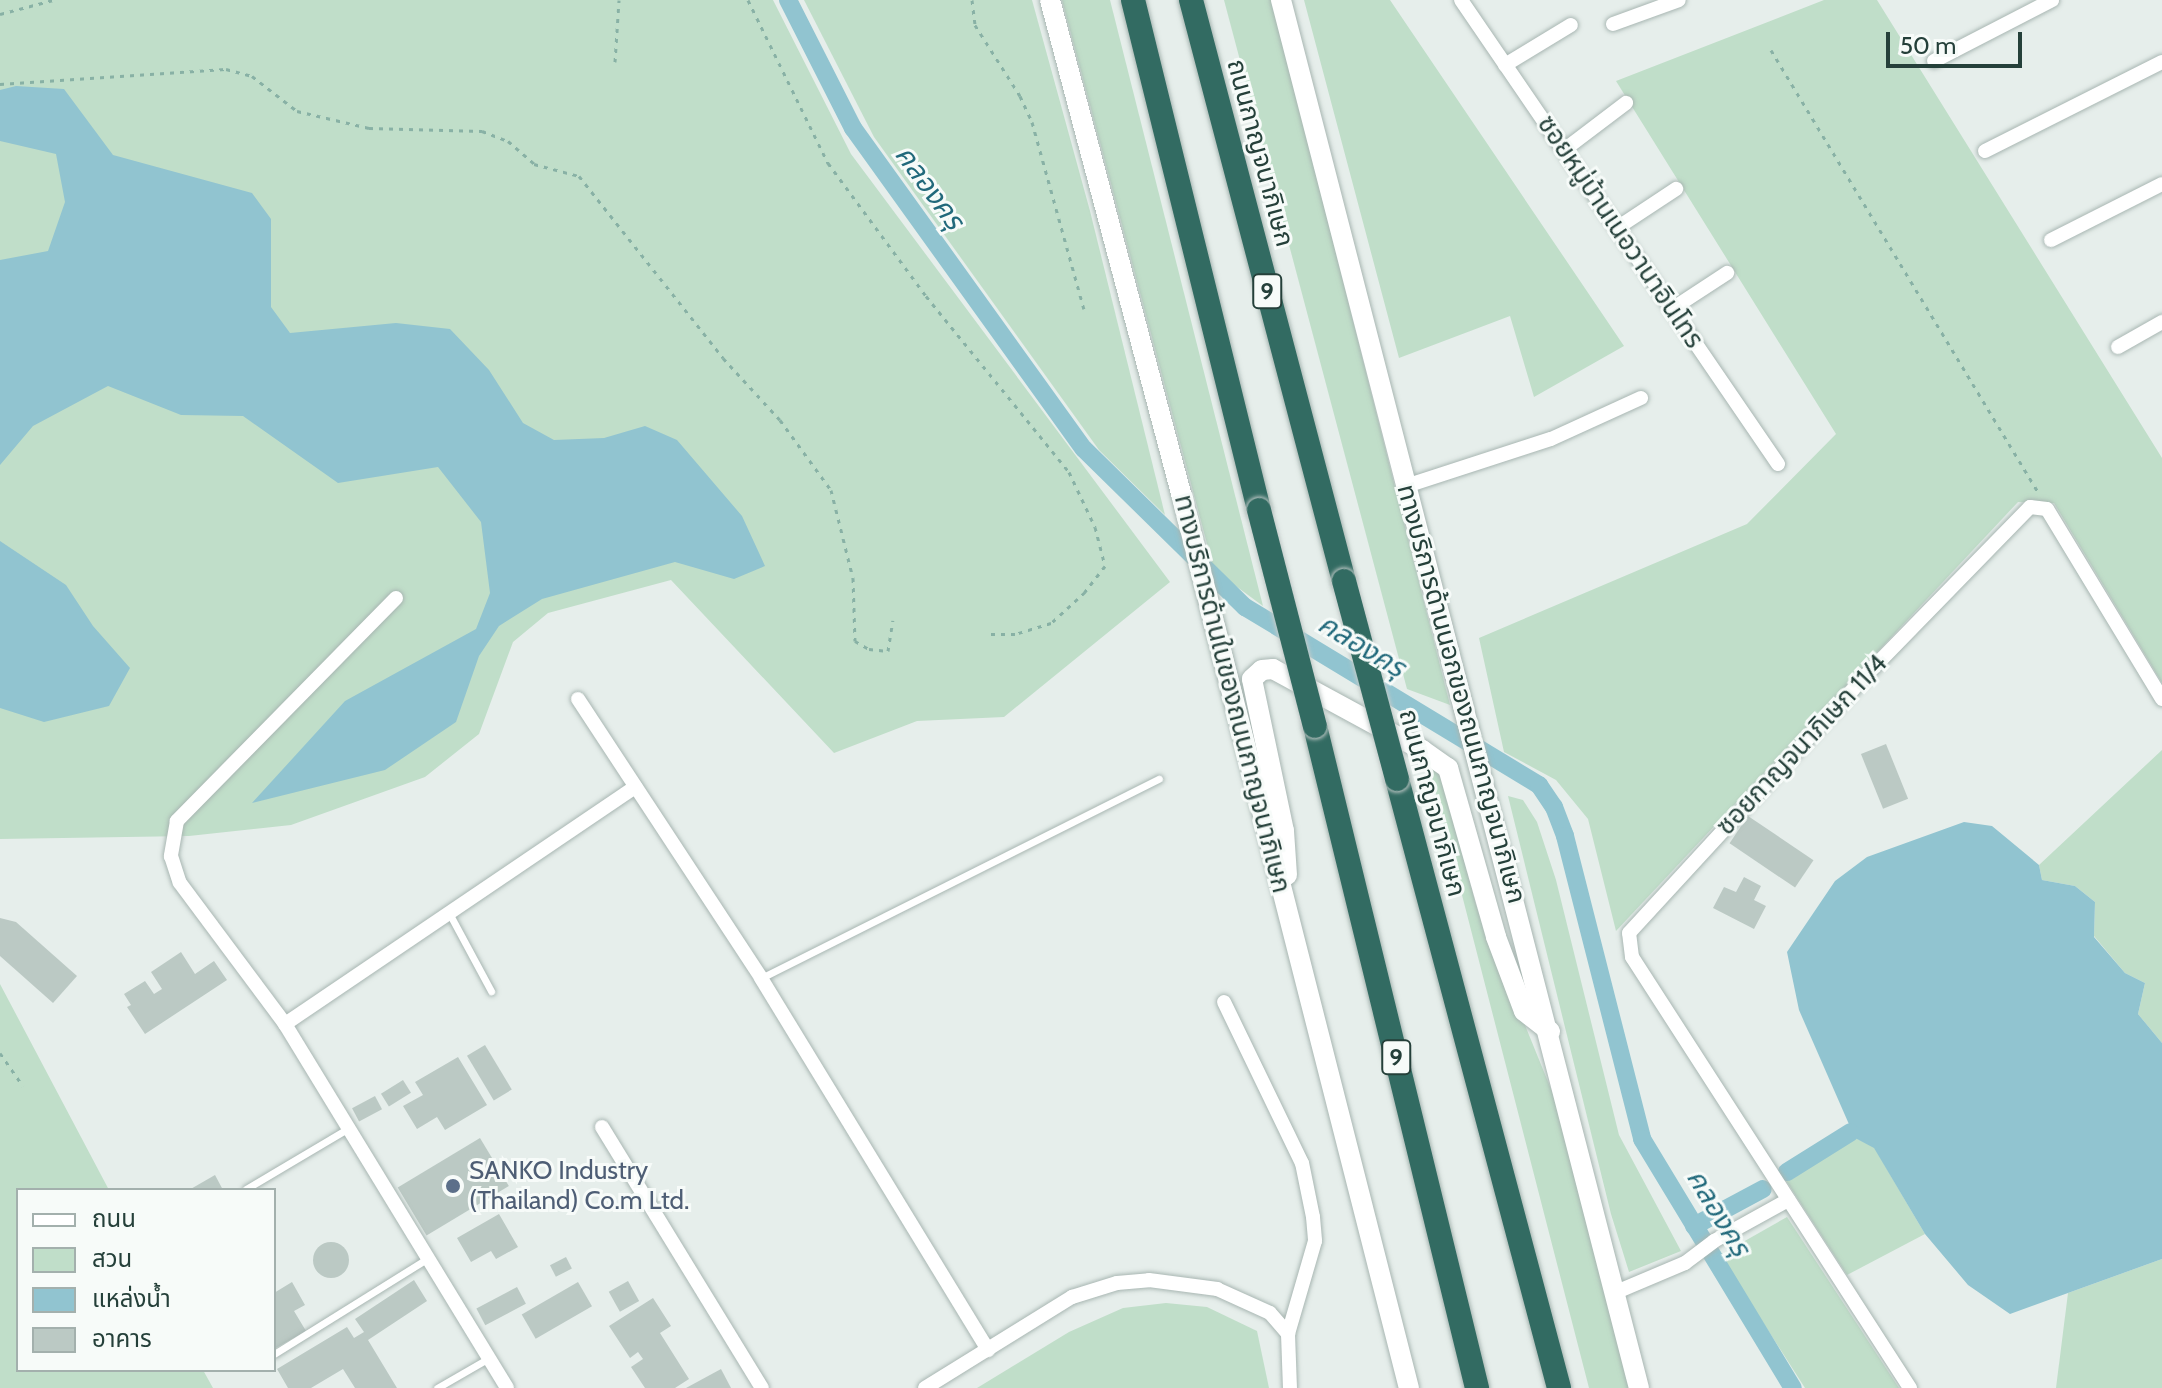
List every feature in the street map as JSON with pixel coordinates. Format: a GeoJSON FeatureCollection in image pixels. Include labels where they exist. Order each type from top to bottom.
{"type":"FeatureCollection","features":[{"type":"Feature","properties":{"kind":"highway","name":"9"},"geometry":{"type":"LineString","coordinates":[[1133,0],[1477,1388]]}},
{"type":"Feature","properties":{"kind":"highway","name":"ถนนกาญจนาภิเษก"},"geometry":{"type":"LineString","coordinates":[[1191,0],[1559,1388]]}},
{"type":"Feature","properties":{"kind":"main road","name":"ทางบริการด้านในของถนนกาญจนาภิเษก"},"geometry":{"type":"LineString","coordinates":[[1050,0],[1183,501],[1409,1388]]}},
{"type":"Feature","properties":{"kind":"main road","name":"ทางบริการด้านนอกของถนนกาญจนาภิเษก"},"geometry":{"type":"LineString","coordinates":[[1281,0],[1550,1031],[1639,1388]]}},
{"type":"Feature","properties":{"kind":"main road"},"geometry":{"type":"LineString","coordinates":[[1292,935],[1284,831],[1252,679],[1262,670],[1273,669],[1422,750],[1448,768],[1496,937],[1524,1011],[1550,1031]]}},
{"type":"Feature","properties":{"kind":"street","name":"ซอยหมู่บ้านเนอวานาอินโทร"},"geometry":{"type":"LineString","coordinates":[[1461,0],[1778,464]]}},
{"type":"Feature","properties":{"kind":"street"},"geometry":{"type":"LineString","coordinates":[[1613,24],[1679,0]]}},
{"type":"Feature","properties":{"kind":"street"},"geometry":{"type":"LineString","coordinates":[[1934,61],[2052,0]]}},
{"type":"Feature","properties":{"kind":"street"},"geometry":{"type":"LineString","coordinates":[[1505,65],[1571,25]]}},
{"type":"Feature","properties":{"kind":"street"},"geometry":{"type":"LineString","coordinates":[[1985,151],[2162,62]]}},
{"type":"Feature","properties":{"kind":"street"},"geometry":{"type":"LineString","coordinates":[[1564,150],[1626,103]]}},
{"type":"Feature","properties":{"kind":"street"},"geometry":{"type":"LineString","coordinates":[[2051,240],[2162,184]]}},
{"type":"Feature","properties":{"kind":"street"},"geometry":{"type":"LineString","coordinates":[[1617,228],[1676,189]]}},
{"type":"Feature","properties":{"kind":"street"},"geometry":{"type":"LineString","coordinates":[[1672,309],[1727,273]]}},
{"type":"Feature","properties":{"kind":"street"},"geometry":{"type":"LineString","coordinates":[[2118,347],[2162,322]]}},
{"type":"Feature","properties":{"kind":"street"},"geometry":{"type":"LineString","coordinates":[[1406,486],[1551,439],[1641,398]]}},
{"type":"Feature","properties":{"kind":"street"},"geometry":{"type":"LineString","coordinates":[[2038,508],[2047,509],[2162,699]]}},
{"type":"Feature","properties":{"kind":"street","name":"ซอยกาญจนาภิเษก 11/4"},"geometry":{"type":"LineString","coordinates":[[1910,1388],[1632,957],[1629,933],[2021,513],[2038,508]]}},
{"type":"Feature","properties":{"kind":"street"},"geometry":{"type":"LineString","coordinates":[[396,598],[177,821],[171,856],[180,883],[285,1024],[507,1388]]}},
{"type":"Feature","properties":{"kind":"street"},"geometry":{"type":"LineString","coordinates":[[578,699],[761,978],[988,1350]]}},
{"type":"Feature","properties":{"kind":"street"},"geometry":{"type":"LineString","coordinates":[[285,1024],[635,787]]}},
{"type":"Feature","properties":{"kind":"street"},"geometry":{"type":"LineString","coordinates":[[1224,1002],[1302,1163],[1313,1217],[1315,1241],[1288,1334],[1290,1388]]}},
{"type":"Feature","properties":{"kind":"street"},"geometry":{"type":"LineString","coordinates":[[602,1127],[762,1388]]}},
{"type":"Feature","properties":{"kind":"street"},"geometry":{"type":"LineString","coordinates":[[1614,1293],[1685,1263],[1714,1241],[1788,1200]]}},
{"type":"Feature","properties":{"kind":"street"},"geometry":{"type":"LineString","coordinates":[[925,1388],[1072,1297],[1093,1288],[1132,1281],[1217,1289],[1270,1313],[1288,1334]]}},
{"type":"Feature","properties":{"kind":"lane"},"geometry":{"type":"LineString","coordinates":[[761,978],[1159,779]]}},
{"type":"Feature","properties":{"kind":"lane"},"geometry":{"type":"LineString","coordinates":[[449,913],[491,991]]}},
{"type":"Feature","properties":{"kind":"lane"},"geometry":{"type":"LineString","coordinates":[[248,1188],[350,1127]]}},
{"type":"Feature","properties":{"kind":"lane"},"geometry":{"type":"LineString","coordinates":[[276,1353],[428,1258]]}},
{"type":"Feature","properties":{"kind":"lane"},"geometry":{"type":"LineString","coordinates":[[437,1388],[489,1358]]}},
{"type":"Feature","properties":{"kind":"path"},"geometry":{"type":"LineString","coordinates":[[0,14],[53,0]]}},
{"type":"Feature","properties":{"kind":"path"},"geometry":{"type":"LineString","coordinates":[[615,62],[619,0]]}},
{"type":"Feature","properties":{"kind":"path"},"geometry":{"type":"LineString","coordinates":[[748,0],[828,163],[926,296],[1069,472],[1095,527],[1105,566],[1085,592],[1051,623],[1015,634],[985,634]]}},
{"type":"Feature","properties":{"kind":"path"},"geometry":{"type":"LineString","coordinates":[[972,0],[975,25],[1020,96],[1032,122],[1084,309]]}},
{"type":"Feature","properties":{"kind":"path"},"geometry":{"type":"LineString","coordinates":[[1771,50],[2032,480],[2038,493],[2038,508]]}},
{"type":"Feature","properties":{"kind":"path"},"geometry":{"type":"LineString","coordinates":[[0,84],[226,69],[252,76],[297,111],[369,128],[482,131],[508,141],[534,164],[579,176],[723,358],[780,420],[831,490],[853,578],[855,641],[869,649],[888,651],[893,620]]}},
{"type":"Feature","properties":{"kind":"path"},"geometry":{"type":"LineString","coordinates":[[0,1053],[23,1086]]}},
{"type":"Feature","properties":{"kind":"green space"},"geometry":{"type":"Polygon","coordinates":[[[0,0],[773,0],[851,154],[1170,582],[1004,717],[917,721],[834,753],[671,580],[548,613],[513,642],[479,734],[425,777],[291,825],[189,836],[0,839],[0,0]]]}},
{"type":"Feature","properties":{"kind":"green space"},"geometry":{"type":"Polygon","coordinates":[[[804,0],[1032,0],[1090,211],[1165,515],[1099,450],[874,137],[804,0]]]}},
{"type":"Feature","properties":{"kind":"green space"},"geometry":{"type":"Polygon","coordinates":[[[1062,0],[1110,0],[1263,606],[1214,570],[1062,0]]]}},
{"type":"Feature","properties":{"kind":"green space"},"geometry":{"type":"Polygon","coordinates":[[[1224,0],[1272,0],[1450,705],[1407,689],[1224,0]]]}},
{"type":"Feature","properties":{"kind":"green space"},"geometry":{"type":"Polygon","coordinates":[[[1304,0],[1390,0],[1624,346],[1534,397],[1510,316],[1399,358],[1304,0]]]}},
{"type":"Feature","properties":{"kind":"green space"},"geometry":{"type":"Polygon","coordinates":[[[1824,0],[1877,0],[2162,458],[2162,683],[2054,503],[2018,502],[1616,931],[1588,819],[1556,780],[1504,752],[1479,638],[1747,524],[1836,434],[1616,81],[1824,0]]]}},
{"type":"Feature","properties":{"kind":"green space"},"geometry":{"type":"Polygon","coordinates":[[[2162,750],[2162,1043],[2138,1014],[2145,983],[2125,973],[2094,936],[2095,902],[2075,886],[2042,880],[2039,865],[2162,750]]]}},
{"type":"Feature","properties":{"kind":"green space"},"geometry":{"type":"Polygon","coordinates":[[[1429,767],[1440,769],[1476,905],[1553,1094],[1630,1388],[1589,1388],[1429,767]]]}},
{"type":"Feature","properties":{"kind":"green space"},"geometry":{"type":"Polygon","coordinates":[[[1508,796],[1523,800],[1537,822],[1556,880],[1619,1135],[1681,1251],[1629,1272],[1611,1214],[1508,796]]]}},
{"type":"Feature","properties":{"kind":"green space"},"geometry":{"type":"Polygon","coordinates":[[[0,984],[108,1188],[16,1188],[16,1372],[204,1372],[213,1388],[0,1388],[0,984]]]}},
{"type":"Feature","properties":{"kind":"green space"},"geometry":{"type":"Polygon","coordinates":[[[1855,1138],[1874,1147],[1925,1234],[1847,1275],[1785,1179],[1855,1138]]]}},
{"type":"Feature","properties":{"kind":"green space"},"geometry":{"type":"Polygon","coordinates":[[[1787,1217],[1899,1388],[1805,1388],[1720,1255],[1787,1217]]]}},
{"type":"Feature","properties":{"kind":"green space"},"geometry":{"type":"Polygon","coordinates":[[[2162,1259],[2162,1388],[2056,1388],[2068,1293],[2162,1259]]]}},
{"type":"Feature","properties":{"kind":"green space"},"geometry":{"type":"Polygon","coordinates":[[[1166,1303],[1207,1307],[1257,1331],[1269,1388],[977,1388],[1069,1332],[1123,1308],[1166,1303]]]}},
{"type":"Feature","properties":{"kind":"water"},"geometry":{"type":"Polygon","coordinates":[[[16,86],[64,89],[113,155],[252,193],[271,219],[271,307],[290,333],[396,323],[450,329],[489,370],[523,423],[554,440],[604,438],[645,426],[677,440],[742,516],[765,566],[734,579],[675,562],[542,599],[499,626],[479,656],[456,722],[385,770],[252,803],[345,701],[476,629],[490,593],[481,522],[438,467],[338,483],[243,416],[181,415],[108,386],[33,426],[0,465],[0,260],[48,251],[65,202],[56,154],[0,141],[0,90],[16,86]]]}},
{"type":"Feature","properties":{"kind":"water"},"geometry":{"type":"Polygon","coordinates":[[[0,541],[66,585],[93,626],[130,668],[109,706],[44,722],[0,708],[0,541]]]}},
{"type":"Feature","properties":{"kind":"water"},"geometry":{"type":"Polygon","coordinates":[[[1964,822],[1992,826],[2039,865],[2042,880],[2075,886],[2095,902],[2094,937],[2125,973],[2145,983],[2138,1014],[2162,1043],[2162,1259],[2010,1314],[1968,1285],[1925,1234],[1874,1148],[1855,1138],[1799,1010],[1787,952],[1835,881],[1867,857],[1964,822]]]}},
{"type":"Feature","properties":{"kind":"building"},"geometry":{"type":"Polygon","coordinates":[[[1886,744],[1908,799],[1883,809],[1861,754],[1886,744]]]}},
{"type":"Feature","properties":{"kind":"building"},"geometry":{"type":"Polygon","coordinates":[[[1748,816],[1813,860],[1795,888],[1730,843],[1748,816]]]}},
{"type":"Feature","properties":{"kind":"building"},"geometry":{"type":"Polygon","coordinates":[[[1744,877],[1761,886],[1754,900],[1766,906],[1754,929],[1713,908],[1724,887],[1736,892],[1744,877]]]}},
{"type":"Feature","properties":{"kind":"building"},"geometry":{"type":"Polygon","coordinates":[[[0,918],[16,922],[77,976],[53,1003],[0,956],[0,918]]]}},
{"type":"Feature","properties":{"kind":"building"},"geometry":{"type":"Polygon","coordinates":[[[181,952],[195,974],[214,961],[227,980],[145,1034],[127,1007],[131,1005],[124,994],[145,981],[154,994],[162,989],[151,972],[181,952]]]}},
{"type":"Feature","properties":{"kind":"building"},"geometry":{"type":"Polygon","coordinates":[[[485,1045],[512,1090],[494,1100],[467,1056],[485,1045]]]}},
{"type":"Feature","properties":{"kind":"building"},"geometry":{"type":"Polygon","coordinates":[[[458,1057],[487,1105],[445,1130],[437,1117],[417,1129],[403,1106],[423,1095],[415,1082],[458,1057]]]}},
{"type":"Feature","properties":{"kind":"building"},"geometry":{"type":"Polygon","coordinates":[[[403,1080],[411,1093],[389,1106],[381,1094],[403,1080]]]}},
{"type":"Feature","properties":{"kind":"building"},"geometry":{"type":"Polygon","coordinates":[[[375,1096],[382,1109],[359,1121],[352,1108],[375,1096]]]}},
{"type":"Feature","properties":{"kind":"building","name":"SANKO Industry (Thailand) Co.m Ltd."},"geometry":{"type":"Polygon","coordinates":[[[480,1138],[509,1186],[427,1235],[398,1187],[480,1138]]]}},
{"type":"Feature","properties":{"kind":"building"},"geometry":{"type":"Polygon","coordinates":[[[215,1175],[222,1188],[192,1188],[215,1175]]]}},
{"type":"Feature","properties":{"kind":"building"},"geometry":{"type":"Polygon","coordinates":[[[499,1214],[518,1247],[496,1259],[491,1251],[471,1262],[457,1238],[499,1214]]]}},
{"type":"Feature","properties":{"kind":"building"},"geometry":{"type":"Polygon","coordinates":[[[331,1242],[344,1247],[349,1260],[344,1273],[331,1278],[318,1273],[313,1260],[318,1247],[331,1242]]]}},
{"type":"Feature","properties":{"kind":"building"},"geometry":{"type":"Polygon","coordinates":[[[566,1257],[572,1269],[556,1277],[550,1265],[566,1257]]]}},
{"type":"Feature","properties":{"kind":"building"},"geometry":{"type":"Polygon","coordinates":[[[414,1280],[427,1301],[368,1340],[397,1388],[355,1388],[343,1369],[311,1388],[288,1388],[277,1369],[347,1327],[354,1338],[364,1332],[355,1319],[414,1280]]]}},
{"type":"Feature","properties":{"kind":"building"},"geometry":{"type":"Polygon","coordinates":[[[628,1281],[639,1301],[620,1312],[609,1292],[628,1281]]]}},
{"type":"Feature","properties":{"kind":"building"},"geometry":{"type":"Polygon","coordinates":[[[292,1282],[305,1305],[294,1311],[306,1331],[276,1348],[276,1292],[292,1282]]]}},
{"type":"Feature","properties":{"kind":"building"},"geometry":{"type":"Polygon","coordinates":[[[578,1282],[592,1306],[536,1339],[522,1314],[578,1282]]]}},
{"type":"Feature","properties":{"kind":"building"},"geometry":{"type":"Polygon","coordinates":[[[517,1287],[526,1304],[485,1325],[476,1309],[517,1287]]]}},
{"type":"Feature","properties":{"kind":"building"},"geometry":{"type":"Polygon","coordinates":[[[653,1298],[671,1326],[660,1333],[689,1379],[675,1388],[645,1388],[631,1367],[643,1359],[638,1352],[630,1358],[609,1326],[653,1298]]]}},
{"type":"Feature","properties":{"kind":"building"},"geometry":{"type":"Polygon","coordinates":[[[721,1369],[731,1388],[686,1388],[721,1369]]]}},
{"type":"Feature","properties":{"kind":"waterway","name":"คลองครุ"},"geometry":{"type":"LineString","coordinates":[[788,0],[853,128],[1084,449],[1245,607],[1539,785],[1554,807],[1565,836],[1642,1139],[1793,1388]]}},
{"type":"Feature","properties":{"kind":"waterway"},"geometry":{"type":"LineString","coordinates":[[1787,1172],[1851,1132]]}},
{"type":"Feature","properties":{"kind":"waterway"},"geometry":{"type":"LineString","coordinates":[[1694,1226],[1763,1189]]}},
{"type":"Feature","properties":{"kind":"place","name":"SANKO Industry (Thailand) Co.m Ltd."},"geometry":{"type":"Point","coordinates":[453,1186]}}]}
